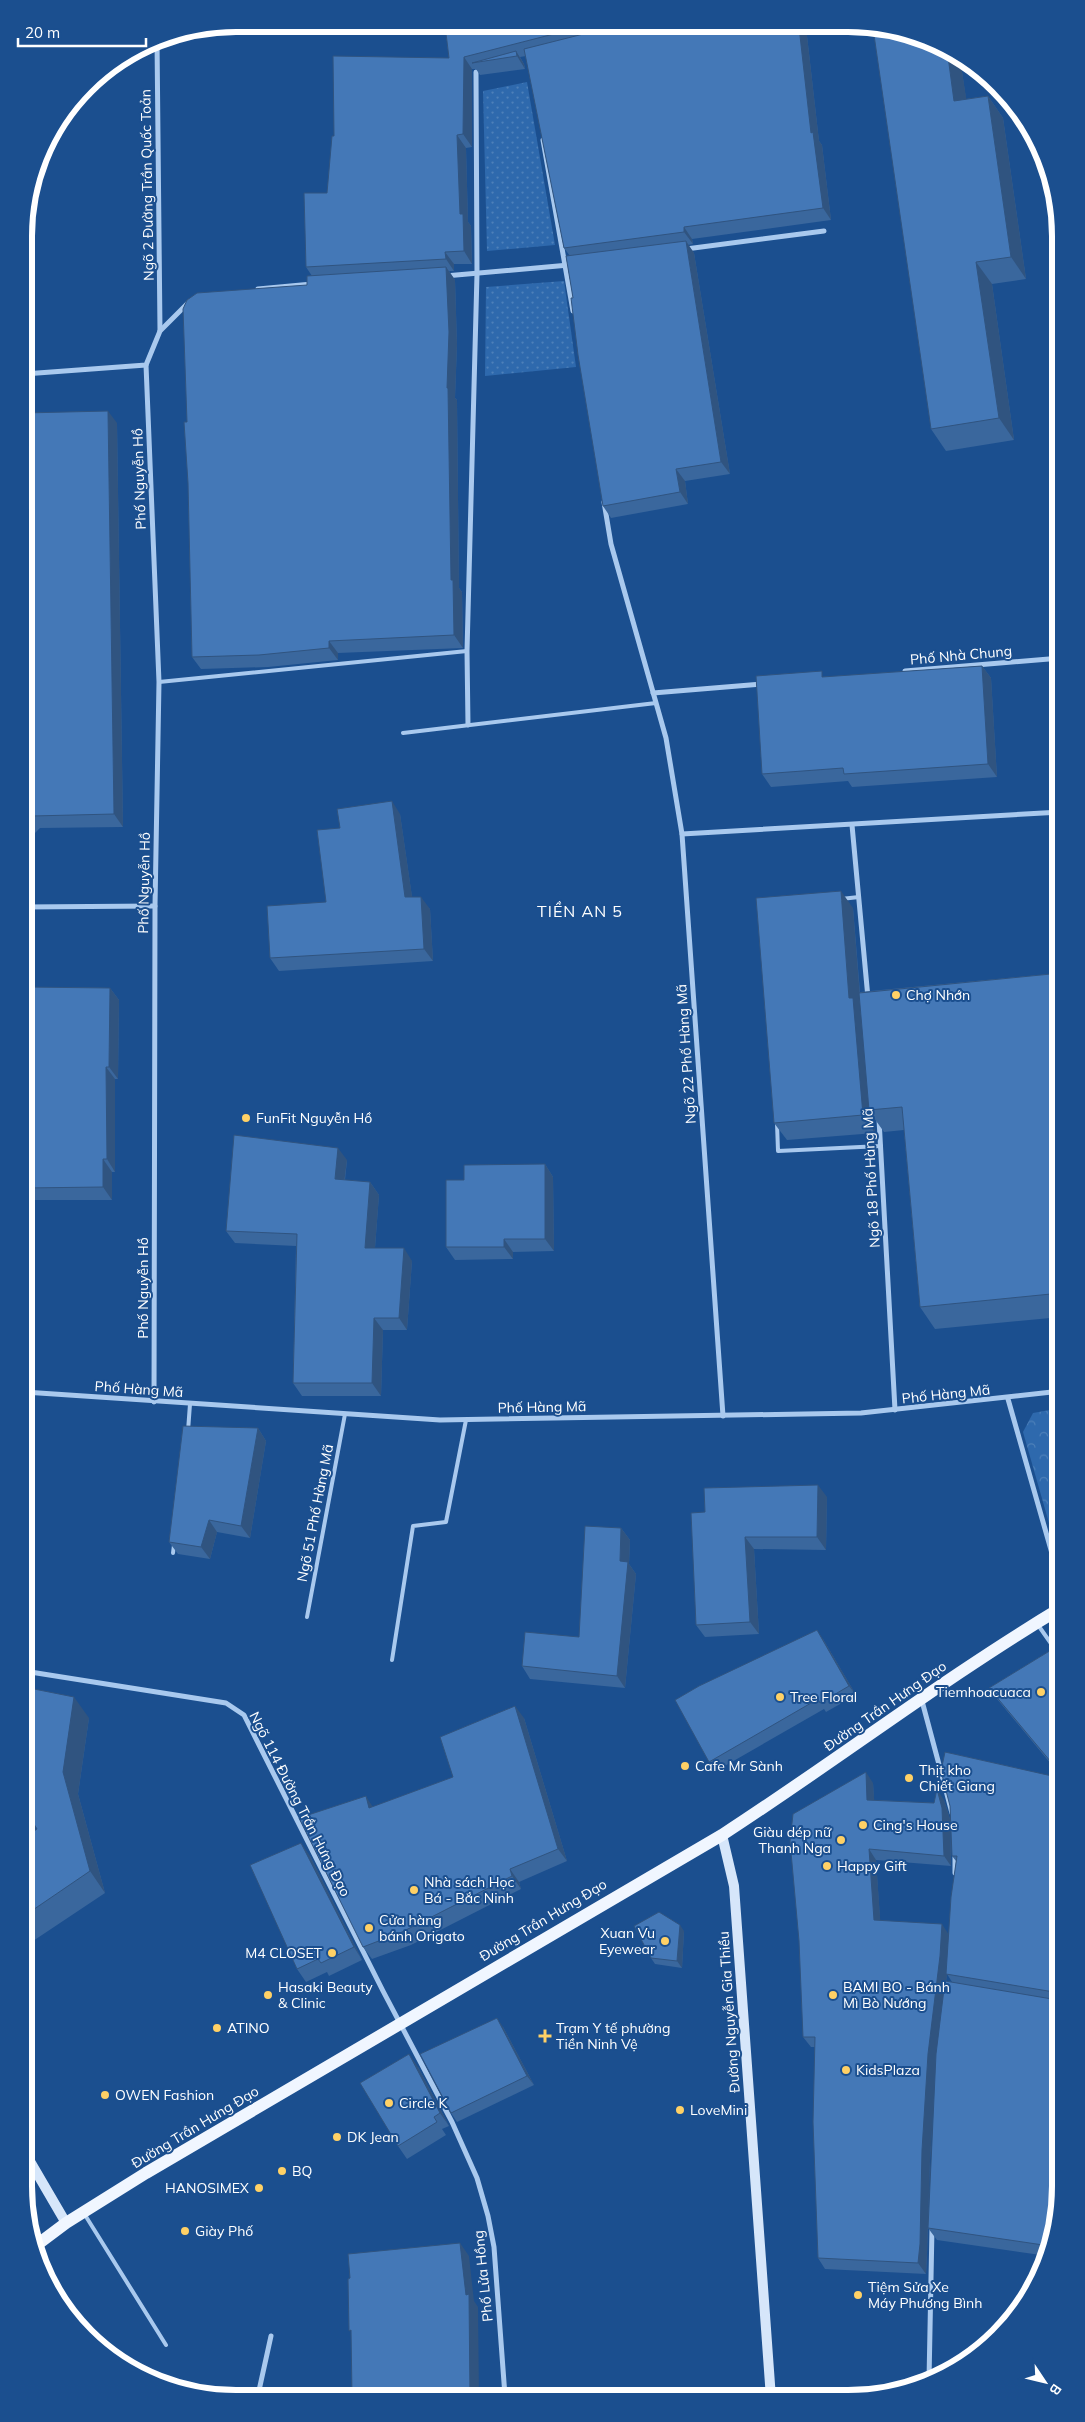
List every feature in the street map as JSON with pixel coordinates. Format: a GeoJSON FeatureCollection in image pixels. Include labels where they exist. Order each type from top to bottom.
{"type":"FeatureCollection","features":[{"type":"Feature","properties":{"kind":"main road","name":"Đường Trần Hưng Đạo"},"geometry":{"type":"LineString","coordinates":[[40,2242],[84,2212],[401,2022],[722,1835],[794,1788],[922,1698],[1052,1613]]}},
{"type":"Feature","properties":{"kind":"street","name":"Ngõ 2 Đường Trần Quốc Toản"},"geometry":{"type":"LineString","coordinates":[[157,48],[160,331]]}},
{"type":"Feature","properties":{"kind":"street"},"geometry":{"type":"LineString","coordinates":[[468,725],[477,274],[476,72]]}},
{"type":"Feature","properties":{"kind":"street"},"geometry":{"type":"LineString","coordinates":[[542,138],[575,321]]}},
{"type":"Feature","properties":{"kind":"street"},"geometry":{"type":"LineString","coordinates":[[676,250],[824,231]]}},
{"type":"Feature","properties":{"kind":"street"},"geometry":{"type":"LineString","coordinates":[[438,276],[575,264]]}},
{"type":"Feature","properties":{"kind":"street"},"geometry":{"type":"LineString","coordinates":[[255,290],[322,283]]}},
{"type":"Feature","properties":{"kind":"street"},"geometry":{"type":"LineString","coordinates":[[32,373],[146,365],[160,331],[187,303],[193,300]]}},
{"type":"Feature","properties":{"kind":"street","name":"Phố Nguyễn Hồ"},"geometry":{"type":"LineString","coordinates":[[146,365],[158,682],[155,906],[154,1402]]}},
{"type":"Feature","properties":{"kind":"street","name":"Ngõ 22 Phố Hàng Mã"},"geometry":{"type":"LineString","coordinates":[[603,498],[611,544],[666,738],[682,834],[723,1416]]}},
{"type":"Feature","properties":{"kind":"street","name":"Phố Nhà Chung"},"geometry":{"type":"LineString","coordinates":[[903,672],[1052,659]]}},
{"type":"Feature","properties":{"kind":"street"},"geometry":{"type":"LineString","coordinates":[[653,693],[764,683]]}},
{"type":"Feature","properties":{"kind":"street"},"geometry":{"type":"LineString","coordinates":[[682,834],[1052,813]]}},
{"type":"Feature","properties":{"kind":"street"},"geometry":{"type":"LineString","coordinates":[[852,825],[869,1005]]}},
{"type":"Feature","properties":{"kind":"street"},"geometry":{"type":"LineString","coordinates":[[32,907],[155,906]]}},
{"type":"Feature","properties":{"kind":"street","name":"Ngõ 18 Phố Hàng Mã"},"geometry":{"type":"LineString","coordinates":[[878,1111],[895,1410]]}},
{"type":"Feature","properties":{"kind":"street","name":"Phố Hàng Mã"},"geometry":{"type":"LineString","coordinates":[[32,1393],[154,1402],[466,1420],[861,1413],[1008,1399],[1052,1392]]}},
{"type":"Feature","properties":{"kind":"street"},"geometry":{"type":"LineString","coordinates":[[1008,1399],[1052,1553]]}},
{"type":"Feature","properties":{"kind":"street","name":"Ngõ 114 Đường Trần Hưng Đạo"},"geometry":{"type":"LineString","coordinates":[[32,1672],[226,1703],[244,1715],[383,1991],[401,2022]]}},
{"type":"Feature","properties":{"kind":"street"},"geometry":{"type":"LineString","coordinates":[[922,1698],[930,1738],[954,1818]]}},
{"type":"Feature","properties":{"kind":"street","name":"Đường Nguyễn Gia Thiều"},"geometry":{"type":"LineString","coordinates":[[722,1835],[734,1886],[770,2390]]}},
{"type":"Feature","properties":{"kind":"street"},"geometry":{"type":"LineString","coordinates":[[954,1844],[956,1879]]}},
{"type":"Feature","properties":{"kind":"street","name":"Phố Lửa Hồng"},"geometry":{"type":"LineString","coordinates":[[401,2022],[466,2153],[488,2216],[494,2247],[505,2390]]}},
{"type":"Feature","properties":{"kind":"street"},"geometry":{"type":"LineString","coordinates":[[32,2165],[66,2223]]}},
{"type":"Feature","properties":{"kind":"street"},"geometry":{"type":"LineString","coordinates":[[929,2373],[933,2220]]}},
{"type":"Feature","properties":{"kind":"street"},"geometry":{"type":"LineString","coordinates":[[259,2390],[271,2336]]}},
{"type":"Feature","properties":{"kind":"lane"},"geometry":{"type":"LineString","coordinates":[[476,72],[484,70]]}},
{"type":"Feature","properties":{"kind":"lane"},"geometry":{"type":"LineString","coordinates":[[158,682],[468,652]]}},
{"type":"Feature","properties":{"kind":"lane"},"geometry":{"type":"LineString","coordinates":[[402,733],[656,703]]}},
{"type":"Feature","properties":{"kind":"lane"},"geometry":{"type":"LineString","coordinates":[[840,900],[859,897]]}},
{"type":"Feature","properties":{"kind":"lane"},"geometry":{"type":"LineString","coordinates":[[777,1122],[778,1151],[880,1146]]}},
{"type":"Feature","properties":{"kind":"lane"},"geometry":{"type":"LineString","coordinates":[[187,1440],[190,1404]]}},
{"type":"Feature","properties":{"kind":"lane","name":"Ngõ 51 Phố Hàng Mã"},"geometry":{"type":"LineString","coordinates":[[307,1617],[345,1414]]}},
{"type":"Feature","properties":{"kind":"lane"},"geometry":{"type":"LineString","coordinates":[[392,1660],[412,1526],[446,1522],[466,1420]]}},
{"type":"Feature","properties":{"kind":"lane"},"geometry":{"type":"LineString","coordinates":[[173,1553],[175,1534]]}},
{"type":"Feature","properties":{"kind":"lane"},"geometry":{"type":"LineString","coordinates":[[1036,1623],[1052,1645]]}},
{"type":"Feature","properties":{"kind":"lane"},"geometry":{"type":"LineString","coordinates":[[84,2212],[166,2345]]}},
{"type":"Feature","properties":{"kind":"green space"},"geometry":{"type":"Polygon","coordinates":[[[527,82],[555,245],[487,251],[483,91],[527,82]]]}},
{"type":"Feature","properties":{"kind":"green space"},"geometry":{"type":"Polygon","coordinates":[[[564,281],[576,367],[485,376],[486,287],[564,281]]]}},
{"type":"Feature","properties":{"kind":"green space"},"geometry":{"type":"Polygon","coordinates":[[[1052,1410],[1052,1534],[1023,1432],[1033,1413],[1052,1410]]]}},
{"type":"Feature","properties":{"kind":"building"},"geometry":{"type":"Polygon","coordinates":[[[446,32],[562,32],[464,57],[463,134],[457,135],[460,214],[463,214],[464,251],[445,252],[446,259],[306,267],[304,193],[327,193],[332,136],[334,136],[333,56],[449,58],[446,32]]]}},
{"type":"Feature","properties":{"kind":"building"},"geometry":{"type":"Polygon","coordinates":[[[591,32],[800,32],[811,133],[813,132],[823,208],[684,227],[684,232],[564,248],[524,49],[591,32]]]}},
{"type":"Feature","properties":{"kind":"building"},"geometry":{"type":"Polygon","coordinates":[[[874,34],[914,43],[948,59],[954,101],[988,96],[1011,257],[976,262],[999,418],[931,429],[874,34]]]}},
{"type":"Feature","properties":{"kind":"building"},"geometry":{"type":"Polygon","coordinates":[[[516,51],[517,56],[472,63],[516,51]]]}},
{"type":"Feature","properties":{"kind":"building"},"geometry":{"type":"Polygon","coordinates":[[[686,241],[721,462],[676,469],[680,492],[603,506],[578,355],[571,298],[573,298],[566,256],[686,241]]]}},
{"type":"Feature","properties":{"kind":"building"},"geometry":{"type":"Polygon","coordinates":[[[446,267],[449,332],[447,388],[451,580],[453,580],[454,635],[329,641],[329,648],[259,655],[192,657],[188,483],[184,422],[187,422],[183,309],[187,300],[197,293],[307,285],[307,276],[446,267]]]}},
{"type":"Feature","properties":{"kind":"building"},"geometry":{"type":"Polygon","coordinates":[[[108,411],[114,814],[32,816],[32,413],[108,411]]]}},
{"type":"Feature","properties":{"kind":"building"},"geometry":{"type":"Polygon","coordinates":[[[982,666],[988,764],[844,774],[843,768],[762,774],[756,676],[822,671],[822,677],[982,666]]]}},
{"type":"Feature","properties":{"kind":"building"},"geometry":{"type":"Polygon","coordinates":[[[392,801],[405,897],[421,897],[424,949],[270,958],[267,906],[326,902],[317,830],[340,828],[337,809],[392,801]]]}},
{"type":"Feature","properties":{"kind":"building"},"geometry":{"type":"Polygon","coordinates":[[[841,891],[849,998],[853,998],[863,1115],[774,1123],[756,898],[841,891]]]}},
{"type":"Feature","properties":{"kind":"building"},"geometry":{"type":"Polygon","coordinates":[[[1052,974],[1052,1294],[920,1307],[902,1107],[869,1110],[859,993],[1052,974]]]}},
{"type":"Feature","properties":{"kind":"building"},"geometry":{"type":"Polygon","coordinates":[[[32,987],[110,988],[109,1067],[106,1067],[107,1159],[103,1159],[103,1187],[32,1188],[32,987]]]}},
{"type":"Feature","properties":{"kind":"building"},"geometry":{"type":"Polygon","coordinates":[[[234,1135],[338,1148],[335,1179],[370,1182],[365,1248],[404,1248],[399,1318],[374,1318],[372,1383],[293,1383],[297,1234],[226,1231],[234,1135]]]}},
{"type":"Feature","properties":{"kind":"building"},"geometry":{"type":"Polygon","coordinates":[[[545,1164],[545,1239],[504,1239],[504,1247],[446,1247],[446,1180],[464,1180],[464,1165],[545,1164]]]}},
{"type":"Feature","properties":{"kind":"building"},"geometry":{"type":"Polygon","coordinates":[[[183,1426],[258,1428],[241,1526],[209,1520],[201,1547],[169,1542],[183,1426]]]}},
{"type":"Feature","properties":{"kind":"building"},"geometry":{"type":"Polygon","coordinates":[[[818,1485],[817,1537],[745,1537],[750,1622],[696,1625],[691,1513],[705,1512],[704,1488],[818,1485]]]}},
{"type":"Feature","properties":{"kind":"building"},"geometry":{"type":"Polygon","coordinates":[[[585,1526],[621,1528],[620,1561],[628,1562],[617,1676],[522,1666],[525,1632],[579,1637],[585,1526]]]}},
{"type":"Feature","properties":{"kind":"building"},"geometry":{"type":"Polygon","coordinates":[[[817,1630],[849,1686],[820,1703],[818,1699],[709,1762],[675,1700],[699,1686],[817,1630]]]}},
{"type":"Feature","properties":{"kind":"building"},"geometry":{"type":"Polygon","coordinates":[[[1052,1650],[1052,1763],[989,1688],[1052,1650]]]}},
{"type":"Feature","properties":{"kind":"building"},"geometry":{"type":"Polygon","coordinates":[[[32,1689],[74,1697],[63,1772],[90,1871],[32,1911],[32,1832],[37,1829],[32,1821],[32,1689]]]}},
{"type":"Feature","properties":{"kind":"building"},"geometry":{"type":"Polygon","coordinates":[[[515,1706],[558,1849],[510,1869],[512,1876],[402,1932],[363,1947],[299,1818],[366,1796],[369,1808],[453,1777],[440,1737],[515,1706]]]}},
{"type":"Feature","properties":{"kind":"building"},"geometry":{"type":"Polygon","coordinates":[[[945,1752],[1052,1776],[1052,1992],[946,1974],[951,1897],[957,1856],[952,1856],[950,1806],[941,1771],[945,1752]]]}},
{"type":"Feature","properties":{"kind":"building"},"geometry":{"type":"Polygon","coordinates":[[[866,1772],[867,1800],[934,1803],[937,1789],[942,1808],[944,1856],[869,1849],[874,1920],[942,1924],[928,2054],[918,2263],[818,2258],[813,2122],[815,2037],[803,2037],[799,1941],[790,1841],[793,1814],[866,1772]]]}},
{"type":"Feature","properties":{"kind":"building"},"geometry":{"type":"Polygon","coordinates":[[[301,1843],[354,1947],[321,1963],[318,1959],[297,1969],[250,1865],[301,1843]]]}},
{"type":"Feature","properties":{"kind":"building"},"geometry":{"type":"Polygon","coordinates":[[[659,1912],[680,1925],[677,1961],[651,1958],[634,1926],[659,1912]]]}},
{"type":"Feature","properties":{"kind":"building"},"geometry":{"type":"Polygon","coordinates":[[[945,1981],[1052,1999],[1052,2199],[1049,2225],[1044,2245],[928,2228],[936,2054],[945,1981]]]}},
{"type":"Feature","properties":{"kind":"building"},"geometry":{"type":"Polygon","coordinates":[[[497,2018],[527,2076],[451,2113],[420,2054],[497,2018]]]}},
{"type":"Feature","properties":{"kind":"building"},"geometry":{"type":"Polygon","coordinates":[[[409,2054],[440,2113],[434,2117],[437,2122],[398,2146],[360,2083],[409,2054]]]}},
{"type":"Feature","properties":{"kind":"building"},"geometry":{"type":"Polygon","coordinates":[[[460,2243],[466,2295],[469,2294],[470,2390],[352,2390],[348,2254],[460,2243]]]}},
{"type":"Feature","properties":{"kind":"place","name":"Chợ Nhớn"},"geometry":{"type":"Point","coordinates":[896,995]}},
{"type":"Feature","properties":{"kind":"place","name":"FunFit Nguyễn Hồ"},"geometry":{"type":"Point","coordinates":[246,1118]}},
{"type":"Feature","properties":{"kind":"place","name":"Tiemhoacuaca"},"geometry":{"type":"Point","coordinates":[1041,1692]}},
{"type":"Feature","properties":{"kind":"place","name":"Tree Floral"},"geometry":{"type":"Point","coordinates":[780,1697]}},
{"type":"Feature","properties":{"kind":"place","name":"Cafe Mr Sành"},"geometry":{"type":"Point","coordinates":[685,1766]}},
{"type":"Feature","properties":{"kind":"place","name":"Thịt kho Chiết Giang"},"geometry":{"type":"Point","coordinates":[909,1778]}},
{"type":"Feature","properties":{"kind":"place","name":"Cing's House"},"geometry":{"type":"Point","coordinates":[863,1825]}},
{"type":"Feature","properties":{"kind":"place","name":"Giàu dép nữ Thanh Nga"},"geometry":{"type":"Point","coordinates":[841,1840]}},
{"type":"Feature","properties":{"kind":"place","name":"Happy Gift"},"geometry":{"type":"Point","coordinates":[827,1866]}},
{"type":"Feature","properties":{"kind":"place","name":"Nhà sách Học Bá - Bắc Ninh"},"geometry":{"type":"Point","coordinates":[414,1890]}},
{"type":"Feature","properties":{"kind":"place","name":"Cửa hàng bánh Origato"},"geometry":{"type":"Point","coordinates":[369,1928]}},
{"type":"Feature","properties":{"kind":"place","name":"Xuan Vu Eyewear"},"geometry":{"type":"Point","coordinates":[665,1941]}},
{"type":"Feature","properties":{"kind":"place","name":"M4 CLOSET"},"geometry":{"type":"Point","coordinates":[332,1953]}},
{"type":"Feature","properties":{"kind":"place","name":"Hasaki Beauty & Clinic"},"geometry":{"type":"Point","coordinates":[268,1995]}},
{"type":"Feature","properties":{"kind":"place","name":"BAMI BO - Bánh Mì Bò Nướng"},"geometry":{"type":"Point","coordinates":[833,1995]}},
{"type":"Feature","properties":{"kind":"place","name":"ATINO"},"geometry":{"type":"Point","coordinates":[217,2028]}},
{"type":"Feature","properties":{"kind":"place","name":"Trạm Y tế phường Tiền Ninh Vệ"},"geometry":{"type":"Point","coordinates":[545,2036]}},
{"type":"Feature","properties":{"kind":"place","name":"KidsPlaza"},"geometry":{"type":"Point","coordinates":[846,2070]}},
{"type":"Feature","properties":{"kind":"place","name":"OWEN Fashion"},"geometry":{"type":"Point","coordinates":[105,2095]}},
{"type":"Feature","properties":{"kind":"place","name":"Circle K"},"geometry":{"type":"Point","coordinates":[389,2103]}},
{"type":"Feature","properties":{"kind":"place","name":"LoveMini"},"geometry":{"type":"Point","coordinates":[680,2110]}},
{"type":"Feature","properties":{"kind":"place","name":"DK Jean"},"geometry":{"type":"Point","coordinates":[337,2137]}},
{"type":"Feature","properties":{"kind":"place","name":"BQ"},"geometry":{"type":"Point","coordinates":[282,2171]}},
{"type":"Feature","properties":{"kind":"place","name":"HANOSIMEX"},"geometry":{"type":"Point","coordinates":[259,2188]}},
{"type":"Feature","properties":{"kind":"place","name":"Giày Phố"},"geometry":{"type":"Point","coordinates":[185,2231]}},
{"type":"Feature","properties":{"kind":"place","name":"Tiệm Sửa Xe Máy Phương Bình"},"geometry":{"type":"Point","coordinates":[858,2295]}},
{"type":"Feature","properties":{"kind":"district","name":"TIỀN AN 5"},"geometry":{"type":"Point","coordinates":[580,911]}}]}
